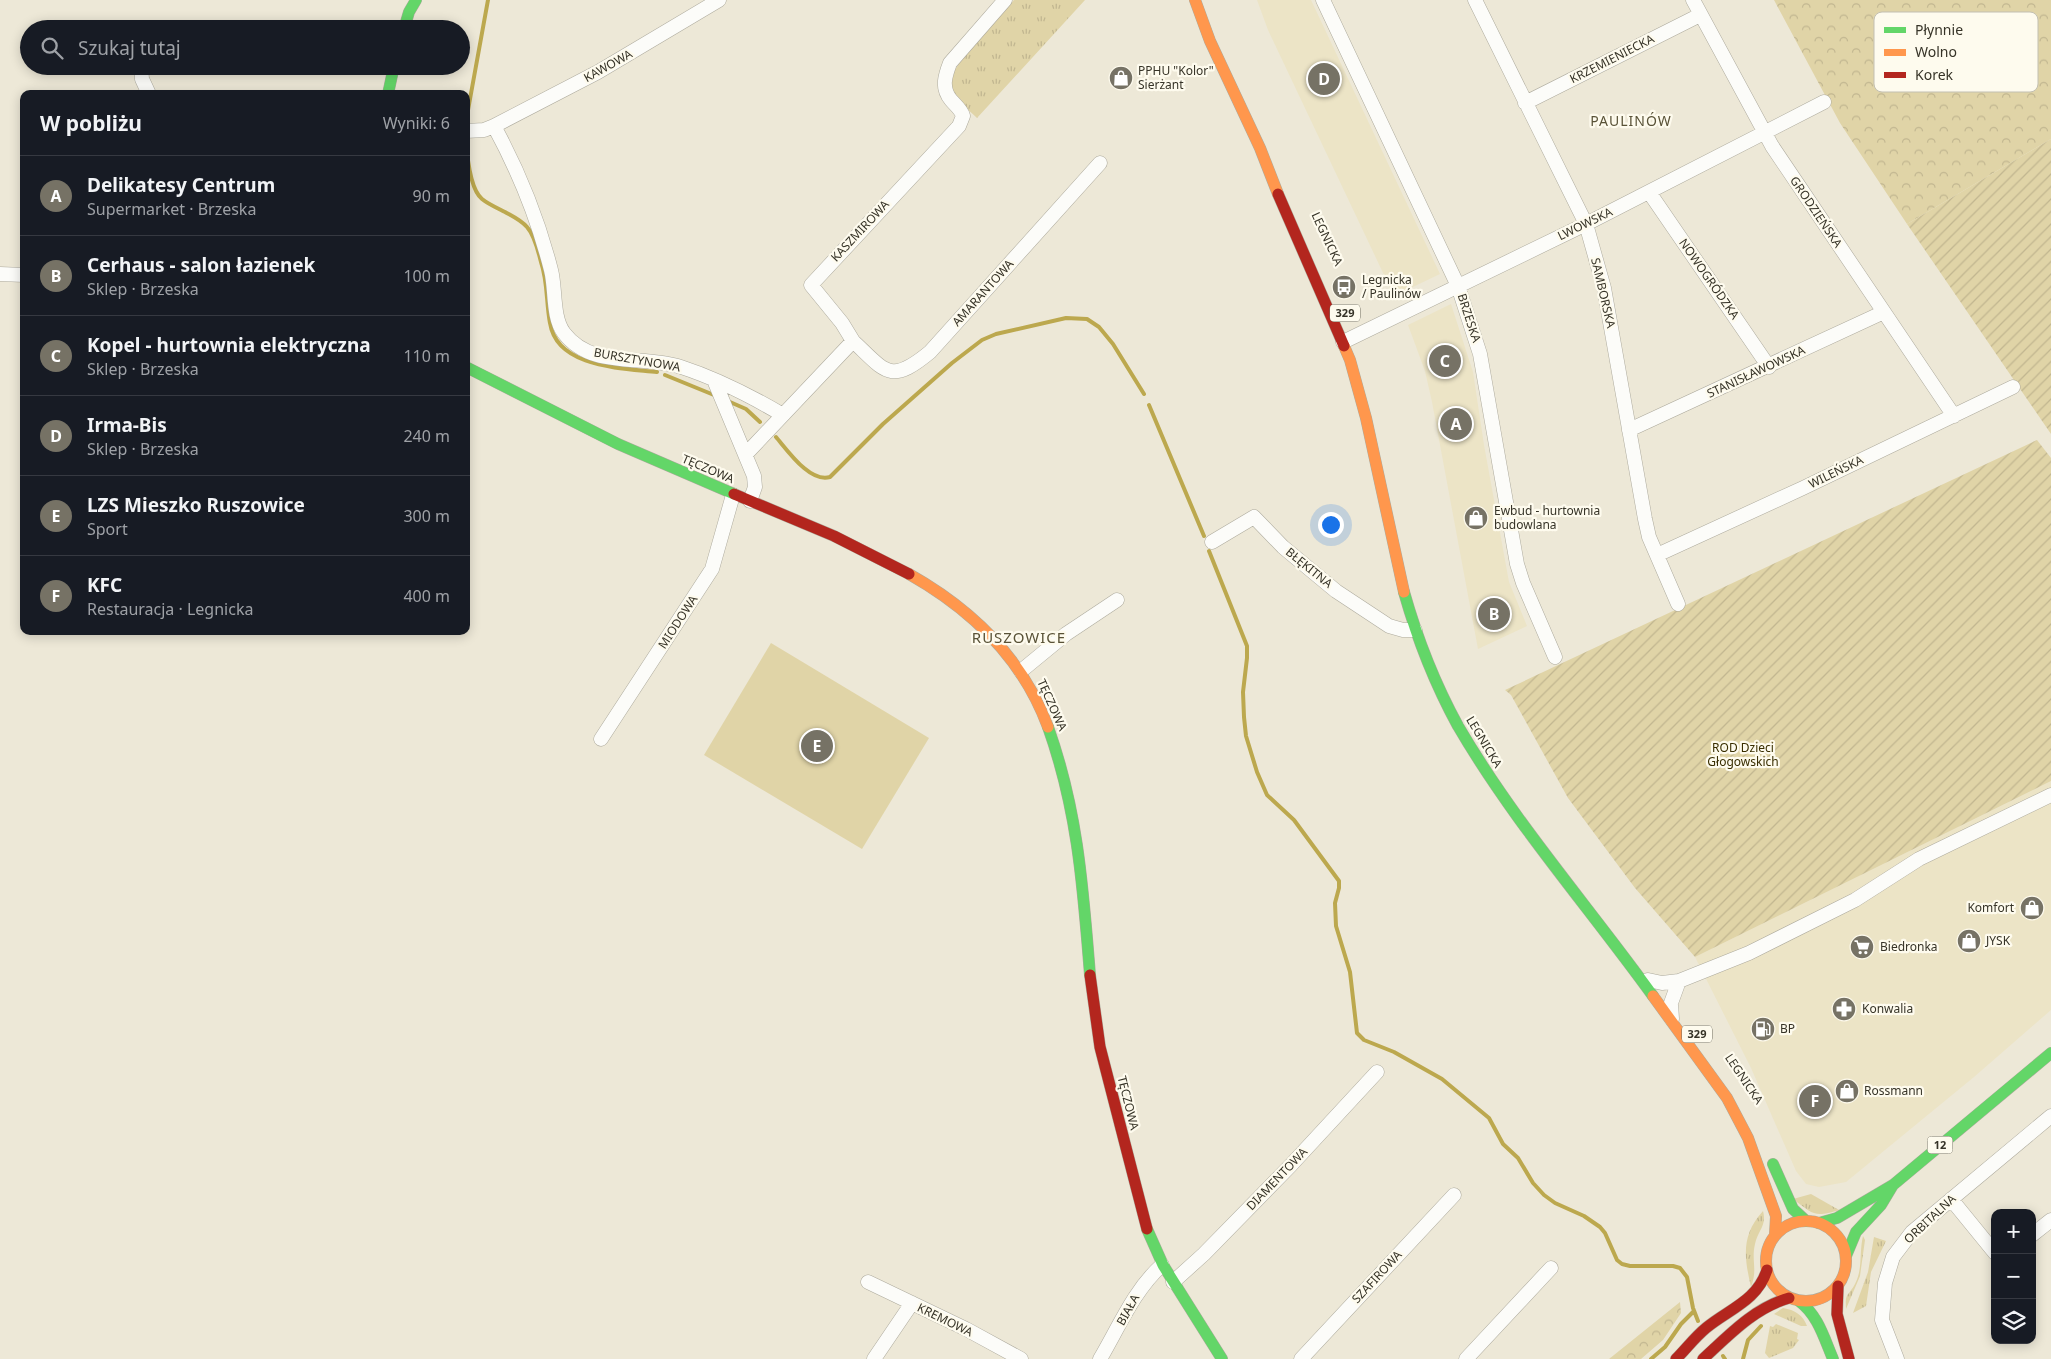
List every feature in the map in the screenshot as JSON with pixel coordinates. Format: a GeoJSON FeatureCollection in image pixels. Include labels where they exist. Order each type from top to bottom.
{"type":"FeatureCollection","features":[{"type":"Feature","properties":{"kind":"main road"},"geometry":{"type":"LineString","coordinates":[[407,20],[416,0]]}},
{"type":"Feature","properties":{"kind":"main road","name":"LEGNICKA"},"geometry":{"type":"LineString","coordinates":[[1195,0],[1210,41],[1260,148],[1266,167],[1350,336],[1360,350]]}},
{"type":"Feature","properties":{"kind":"main road"},"geometry":{"type":"LineString","coordinates":[[389,90],[392,75]]}},
{"type":"Feature","properties":{"kind":"main road","name":"LEGNICKA"},"geometry":{"type":"LineString","coordinates":[[1260,148],[1275,168],[1294,202]]}},
{"type":"Feature","properties":{"kind":"main road","name":"LEGNICKA"},"geometry":{"type":"LineString","coordinates":[[1350,336],[1355,376],[1404,591],[1416,630],[1438,685],[1482,767],[1509,806],[1633,968],[1679,1022],[1742,1123],[1776,1216],[1775,1235]]}},
{"type":"Feature","properties":{"kind":"main road","name":"TĘCZOWA"},"geometry":{"type":"LineString","coordinates":[[470,369],[624,449],[843,540],[934,588],[986,630],[1002,646],[1021,671],[1045,720],[1064,774],[1080,863],[1096,1030],[1112,1100],[1150,1240],[1162,1265],[1222,1359]]}},
{"type":"Feature","properties":{"kind":"main road","name":"LEGNICKA"},"geometry":{"type":"LineString","coordinates":[[1377,411],[1382,449],[1383,493]]}},
{"type":"Feature","properties":{"kind":"main road","name":"LEGNICKA"},"geometry":{"type":"LineString","coordinates":[[1633,968],[1671,1003]]}},
{"type":"Feature","properties":{"kind":"main road","name":"12"},"geometry":{"type":"LineString","coordinates":[[1819,1223],[1835,1220],[1880,1190],[1892,1185],[2051,1053]]}},
{"type":"Feature","properties":{"kind":"main road"},"geometry":{"type":"LineString","coordinates":[[1769,1154],[1793,1209],[1806,1221]]}},
{"type":"Feature","properties":{"kind":"main road","name":"12"},"geometry":{"type":"LineString","coordinates":[[1849,1359],[1835,1313],[1835,1297],[1845,1272],[1846,1256],[1856,1232],[1881,1205],[1892,1185]]}},
{"type":"Feature","properties":{"kind":"main road","name":"12"},"geometry":{"type":"LineString","coordinates":[[1775,1235],[1789,1224],[1806,1221],[1819,1223],[1827,1227],[1840,1239],[1846,1256]]}},
{"type":"Feature","properties":{"kind":"main road"},"geometry":{"type":"LineString","coordinates":[[1775,1235],[1766,1254],[1767,1270],[1772,1284],[1810,1309],[1833,1359]]}},
{"type":"Feature","properties":{"kind":"main road"},"geometry":{"type":"LineString","coordinates":[[1676,1359],[1707,1328],[1756,1293],[1764,1282],[1767,1270]]}},
{"type":"Feature","properties":{"kind":"main road"},"geometry":{"type":"LineString","coordinates":[[1703,1359],[1764,1308],[1776,1301],[1820,1299],[1838,1286]]}},
{"type":"Feature","properties":{"kind":"street","name":"KAWOWA"},"geometry":{"type":"LineString","coordinates":[[494,126],[598,72],[719,0]]}},
{"type":"Feature","properties":{"kind":"street","name":"KASZMIROWA"},"geometry":{"type":"LineString","coordinates":[[853,341],[842,323],[811,285],[959,126],[963,116],[959,108],[946,93],[944,84],[950,63],[987,18],[1005,0]]}},
{"type":"Feature","properties":{"kind":"street","name":"BRZESKA"},"geometry":{"type":"LineString","coordinates":[[1323,0],[1458,286],[1480,354],[1517,564],[1523,583],[1555,656]]}},
{"type":"Feature","properties":{"kind":"street","name":"SAMBORSKA"},"geometry":{"type":"LineString","coordinates":[[1476,0],[1586,224],[1604,288],[1645,519],[1650,537],[1678,604]]}},
{"type":"Feature","properties":{"kind":"street","name":"GRODZIEŃSKA"},"geometry":{"type":"LineString","coordinates":[[1693,0],[1794,181],[1954,416]]}},
{"type":"Feature","properties":{"kind":"street","name":"KRZEMIENIECKA"},"geometry":{"type":"LineString","coordinates":[[1525,103],[1700,15]]}},
{"type":"Feature","properties":{"kind":"street"},"geometry":{"type":"LineString","coordinates":[[142,75],[147,90]]}},
{"type":"Feature","properties":{"kind":"street","name":"LWOWSKA"},"geometry":{"type":"LineString","coordinates":[[1350,336],[1586,224],[1824,102]]}},
{"type":"Feature","properties":{"kind":"street"},"geometry":{"type":"LineString","coordinates":[[470,131],[484,130],[494,126]]}},
{"type":"Feature","properties":{"kind":"street","name":"BURSZTYNOWA"},"geometry":{"type":"LineString","coordinates":[[494,126],[530,201],[552,273],[558,319],[564,334],[580,348],[592,353],[614,358],[670,364],[728,384],[783,415]]}},
{"type":"Feature","properties":{"kind":"street","name":"AMARANTOWA"},"geometry":{"type":"LineString","coordinates":[[853,341],[887,371],[894,373],[903,372],[914,366],[930,352],[1100,163]]}},
{"type":"Feature","properties":{"kind":"street","name":"NOWOGRÓDZKA"},"geometry":{"type":"LineString","coordinates":[[1649,192],[1769,367]]}},
{"type":"Feature","properties":{"kind":"street"},"geometry":{"type":"LineString","coordinates":[[0,274],[20,275]]}},
{"type":"Feature","properties":{"kind":"street","name":"STANISŁAWOWSKA"},"geometry":{"type":"LineString","coordinates":[[1628,430],[1769,367],[1884,312]]}},
{"type":"Feature","properties":{"kind":"street"},"geometry":{"type":"LineString","coordinates":[[746,454],[853,341]]}},
{"type":"Feature","properties":{"kind":"street"},"geometry":{"type":"LineString","coordinates":[[714,380],[754,476],[755,487],[750,501]]}},
{"type":"Feature","properties":{"kind":"street","name":"WILEŃSKA"},"geometry":{"type":"LineString","coordinates":[[1657,555],[1804,488],[2013,387]]}},
{"type":"Feature","properties":{"kind":"street","name":"MIODOWA"},"geometry":{"type":"LineString","coordinates":[[601,739],[712,569],[733,495]]}},
{"type":"Feature","properties":{"kind":"street","name":"BŁĘKITNA"},"geometry":{"type":"LineString","coordinates":[[1212,542],[1254,517],[1282,547],[1336,591],[1389,626],[1403,630],[1416,630]]}},
{"type":"Feature","properties":{"kind":"street"},"geometry":{"type":"LineString","coordinates":[[1021,671],[1066,634],[1117,600]]}},
{"type":"Feature","properties":{"kind":"street"},"geometry":{"type":"LineString","coordinates":[[1648,980],[1662,983],[1679,981],[1769,943],[1855,900],[1919,859],[2051,795]]}},
{"type":"Feature","properties":{"kind":"street"},"geometry":{"type":"LineString","coordinates":[[1679,981],[1671,1003],[1679,1022]]}},
{"type":"Feature","properties":{"kind":"street","name":"DIAMENTOWA"},"geometry":{"type":"LineString","coordinates":[[1173,1282],[1204,1254],[1291,1165],[1377,1072]]}},
{"type":"Feature","properties":{"kind":"street","name":"ORBITALNA"},"geometry":{"type":"LineString","coordinates":[[1897,1359],[1882,1320],[1888,1268],[1893,1257],[1912,1232],[2051,1116]]}},
{"type":"Feature","properties":{"kind":"street","name":"SZAFIROWA"},"geometry":{"type":"LineString","coordinates":[[1301,1359],[1454,1194]]}},
{"type":"Feature","properties":{"kind":"street"},"geometry":{"type":"LineString","coordinates":[[1950,1199],[1991,1248]]}},
{"type":"Feature","properties":{"kind":"street"},"geometry":{"type":"LineString","coordinates":[[2036,1232],[2051,1220]]}},
{"type":"Feature","properties":{"kind":"street","name":"BIAŁA"},"geometry":{"type":"LineString","coordinates":[[1100,1359],[1138,1292],[1148,1278],[1162,1265]]}},
{"type":"Feature","properties":{"kind":"street"},"geometry":{"type":"LineString","coordinates":[[1466,1359],[1551,1268]]}},
{"type":"Feature","properties":{"kind":"street","name":"KREMOWA"},"geometry":{"type":"LineString","coordinates":[[868,1282],[1021,1359]]}},
{"type":"Feature","properties":{"kind":"street"},"geometry":{"type":"LineString","coordinates":[[874,1359],[912,1303]]}},
{"type":"Feature","properties":{"kind":"shaded area"},"geometry":{"type":"Polygon","coordinates":[[[1257,0],[1311,0],[1440,274],[1394,296],[1268,30],[1257,0]]]}},
{"type":"Feature","properties":{"kind":"shaded area"},"geometry":{"type":"Polygon","coordinates":[[[1451,304],[1473,372],[1509,582],[1527,626],[1478,649],[1432,402],[1425,371],[1408,325],[1451,304]]]}},
{"type":"Feature","properties":{"kind":"shaded area"},"geometry":{"type":"Polygon","coordinates":[[[2051,781],[2051,1010],[1974,1077],[1846,1182],[1819,1187],[1806,1184],[1796,1171],[1751,1068],[1695,957],[2051,781]]]}},
{"type":"Feature","properties":{"kind":"green space"},"geometry":{"type":"Polygon","coordinates":[[[1014,0],[1085,0],[977,118],[961,103],[952,90],[952,77],[965,55],[1014,0]]]}},
{"type":"Feature","properties":{"kind":"green space"},"geometry":{"type":"Polygon","coordinates":[[[1774,0],[2051,0],[2051,139],[1907,224],[1840,123],[1774,0]]]}},
{"type":"Feature","properties":{"kind":"green space"},"geometry":{"type":"Polygon","coordinates":[[[2051,139],[2051,434],[1907,224],[2051,139]]]}},
{"type":"Feature","properties":{"kind":"green space","name":"ROD Dzieci Głogowskich"},"geometry":{"type":"Polygon","coordinates":[[[2037,440],[2051,458],[2051,781],[1695,957],[1635,888],[1568,798],[1511,695],[1505,690],[2037,440]]]}},
{"type":"Feature","properties":{"kind":"green space"},"geometry":{"type":"Polygon","coordinates":[[[771,643],[929,738],[862,849],[704,755],[771,643]]]}},
{"type":"Feature","properties":{"kind":"green space"},"geometry":{"type":"Polygon","coordinates":[[[1811,1194],[1839,1210],[1824,1214],[1814,1213],[1793,1199],[1811,1194]]]}},
{"type":"Feature","properties":{"kind":"green space"},"geometry":{"type":"Polygon","coordinates":[[[1763,1211],[1764,1221],[1756,1239],[1754,1250],[1754,1275],[1751,1287],[1746,1247],[1751,1229],[1763,1211]]]}},
{"type":"Feature","properties":{"kind":"green space"},"geometry":{"type":"Polygon","coordinates":[[[1863,1236],[1865,1240],[1860,1276],[1846,1309],[1847,1297],[1855,1284],[1859,1272],[1863,1236]]]}},
{"type":"Feature","properties":{"kind":"green space"},"geometry":{"type":"Polygon","coordinates":[[[1874,1237],[1886,1241],[1871,1272],[1866,1306],[1853,1313],[1868,1272],[1874,1237]]]}},
{"type":"Feature","properties":{"kind":"green space"},"geometry":{"type":"Polygon","coordinates":[[[1680,1302],[1681,1313],[1663,1340],[1641,1359],[1609,1359],[1680,1302]]]}},
{"type":"Feature","properties":{"kind":"green space"},"geometry":{"type":"Polygon","coordinates":[[[1783,1308],[1798,1314],[1807,1326],[1801,1326],[1774,1314],[1783,1308]]]}},
{"type":"Feature","properties":{"kind":"green space"},"geometry":{"type":"Polygon","coordinates":[[[1776,1324],[1798,1333],[1797,1339],[1799,1340],[1793,1348],[1769,1358],[1765,1353],[1770,1326],[1773,1327],[1776,1324]]]}},
{"type":"Feature","properties":{"kind":"waterway"},"geometry":{"type":"LineString","coordinates":[[470,99],[488,0]]}},
{"type":"Feature","properties":{"kind":"waterway"},"geometry":{"type":"LineString","coordinates":[[470,171],[475,188],[482,199],[522,222],[530,231],[543,270],[550,323],[555,338],[565,349],[593,363],[610,367],[657,372]]}},
{"type":"Feature","properties":{"kind":"waterway"},"geometry":{"type":"LineString","coordinates":[[776,437],[807,471],[822,478],[830,477],[883,424],[952,363],[982,340],[996,334],[1066,318],[1087,319],[1099,327],[1113,344],[1144,394]]}},
{"type":"Feature","properties":{"kind":"waterway"},"geometry":{"type":"LineString","coordinates":[[665,375],[714,395]]}},
{"type":"Feature","properties":{"kind":"waterway"},"geometry":{"type":"LineString","coordinates":[[730,402],[746,409],[760,422]]}},
{"type":"Feature","properties":{"kind":"waterway"},"geometry":{"type":"LineString","coordinates":[[1149,405],[1204,536]]}},
{"type":"Feature","properties":{"kind":"waterway"},"geometry":{"type":"LineString","coordinates":[[1209,551],[1247,646],[1243,692],[1244,717],[1246,736],[1257,772],[1267,795],[1294,820],[1339,881],[1335,903],[1336,926],[1350,972],[1357,1033],[1364,1040],[1394,1052],[1442,1079],[1489,1118],[1503,1144],[1518,1158],[1533,1183],[1555,1203],[1584,1216],[1600,1227],[1605,1233],[1617,1260],[1622,1264],[1630,1266],[1673,1266],[1680,1268],[1687,1277],[1693,1308],[1698,1321]]}},
{"type":"Feature","properties":{"kind":"waterway"},"geometry":{"type":"LineString","coordinates":[[1651,1359],[1665,1347],[1681,1324],[1694,1311]]}},
{"type":"Feature","properties":{"kind":"waterway"},"geometry":{"type":"LineString","coordinates":[[1743,1359],[1748,1340],[1761,1326]]}},
{"type":"Feature","properties":{"kind":"traffic: fast"},"geometry":{"type":"LineString","coordinates":[[407,20],[416,0]]}},
{"type":"Feature","properties":{"kind":"traffic: fast"},"geometry":{"type":"LineString","coordinates":[[389,90],[392,75]]}},
{"type":"Feature","properties":{"kind":"traffic: fast"},"geometry":{"type":"LineString","coordinates":[[470,369],[618,444],[734,494]]}},
{"type":"Feature","properties":{"kind":"traffic: fast"},"geometry":{"type":"LineString","coordinates":[[1404,592],[1434,677],[1458,726],[1527,830],[1653,996]]}},
{"type":"Feature","properties":{"kind":"traffic: fast"},"geometry":{"type":"LineString","coordinates":[[1048,727],[1058,758],[1073,819],[1082,880],[1090,975]]}},
{"type":"Feature","properties":{"kind":"traffic: fast"},"geometry":{"type":"LineString","coordinates":[[1819,1223],[1837,1218],[1893,1185],[2051,1053]]}},
{"type":"Feature","properties":{"kind":"traffic: fast"},"geometry":{"type":"LineString","coordinates":[[1773,1164],[1793,1209],[1806,1221]]}},
{"type":"Feature","properties":{"kind":"traffic: fast"},"geometry":{"type":"LineString","coordinates":[[1846,1256],[1856,1232],[1881,1205],[1893,1185]]}},
{"type":"Feature","properties":{"kind":"traffic: fast"},"geometry":{"type":"LineString","coordinates":[[1147,1229],[1163,1265],[1222,1359]]}},
{"type":"Feature","properties":{"kind":"traffic: fast"},"geometry":{"type":"LineString","coordinates":[[1799,1301],[1816,1320],[1833,1359]]}},
{"type":"Feature","properties":{"kind":"traffic: slow"},"geometry":{"type":"LineString","coordinates":[[1195,0],[1210,41],[1260,148],[1278,194]]}},
{"type":"Feature","properties":{"kind":"traffic: slow"},"geometry":{"type":"LineString","coordinates":[[1344,346],[1350,360],[1366,418],[1404,592]]}},
{"type":"Feature","properties":{"kind":"traffic: slow"},"geometry":{"type":"LineString","coordinates":[[909,574],[953,603],[992,638],[1024,679],[1048,727]]}},
{"type":"Feature","properties":{"kind":"traffic: slow"},"geometry":{"type":"LineString","coordinates":[[1653,996],[1727,1098],[1748,1138],[1776,1216],[1775,1235]]}},
{"type":"Feature","properties":{"kind":"traffic: slow"},"geometry":{"type":"LineString","coordinates":[[1806,1221],[1821,1224],[1834,1233],[1843,1246],[1846,1261],[1843,1276],[1834,1289],[1821,1298],[1806,1301],[1791,1298],[1778,1289],[1769,1276],[1766,1261],[1769,1246],[1778,1233],[1791,1224],[1806,1221]]}},
{"type":"Feature","properties":{"kind":"traffic: jam"},"geometry":{"type":"LineString","coordinates":[[1278,194],[1344,346]]}},
{"type":"Feature","properties":{"kind":"traffic: jam"},"geometry":{"type":"LineString","coordinates":[[734,494],[834,536],[909,574]]}},
{"type":"Feature","properties":{"kind":"traffic: jam"},"geometry":{"type":"LineString","coordinates":[[1090,975],[1100,1047],[1147,1229]]}},
{"type":"Feature","properties":{"kind":"traffic: jam"},"geometry":{"type":"LineString","coordinates":[[1676,1359],[1706,1328],[1749,1297],[1762,1281],[1767,1270]]}},
{"type":"Feature","properties":{"kind":"traffic: jam"},"geometry":{"type":"LineString","coordinates":[[1838,1286],[1837,1314],[1849,1359]]}},
{"type":"Feature","properties":{"kind":"traffic: jam"},"geometry":{"type":"LineString","coordinates":[[1703,1359],[1753,1315],[1764,1308],[1789,1298]]}},
{"type":"Feature","properties":{"kind":"place","name":"PPHU \"Kolor\" Sierżant"},"geometry":{"type":"Point","coordinates":[1121,78]}},
{"type":"Feature","properties":{"kind":"place","name":"Irma-Bis"},"geometry":{"type":"Point","coordinates":[1324,79]}},
{"type":"Feature","properties":{"kind":"place","name":"Legnicka / Paulinów"},"geometry":{"type":"Point","coordinates":[1344,287]}},
{"type":"Feature","properties":{"kind":"place","name":"Kopel - hurtownia elektryczna"},"geometry":{"type":"Point","coordinates":[1445,361]}},
{"type":"Feature","properties":{"kind":"place","name":"Delikatesy Centrum"},"geometry":{"type":"Point","coordinates":[1456,424]}},
{"type":"Feature","properties":{"kind":"place","name":"Ewbud - hurtownia budowlana"},"geometry":{"type":"Point","coordinates":[1476,518]}},
{"type":"Feature","properties":{"kind":"place","name":"Cerhaus - salon łazienek"},"geometry":{"type":"Point","coordinates":[1494,614]}},
{"type":"Feature","properties":{"kind":"place","name":"LZS Mieszko Ruszowice"},"geometry":{"type":"Point","coordinates":[817,746]}},
{"type":"Feature","properties":{"kind":"place","name":"Komfort"},"geometry":{"type":"Point","coordinates":[2032,908]}},
{"type":"Feature","properties":{"kind":"place","name":"JYSK"},"geometry":{"type":"Point","coordinates":[1969,941]}},
{"type":"Feature","properties":{"kind":"place","name":"Biedronka"},"geometry":{"type":"Point","coordinates":[1862,947]}},
{"type":"Feature","properties":{"kind":"place","name":"Konwalia"},"geometry":{"type":"Point","coordinates":[1844,1009]}},
{"type":"Feature","properties":{"kind":"place","name":"BP"},"geometry":{"type":"Point","coordinates":[1763,1029]}},
{"type":"Feature","properties":{"kind":"place","name":"Rossmann"},"geometry":{"type":"Point","coordinates":[1847,1091]}},
{"type":"Feature","properties":{"kind":"place","name":"KFC"},"geometry":{"type":"Point","coordinates":[1815,1101]}},
{"type":"Feature","properties":{"kind":"district","name":"PAULINÓW"},"geometry":{"type":"Point","coordinates":[1631,121]}},
{"type":"Feature","properties":{"kind":"district","name":"RUSZOWICE"},"geometry":{"type":"Point","coordinates":[1019,638]}}]}
